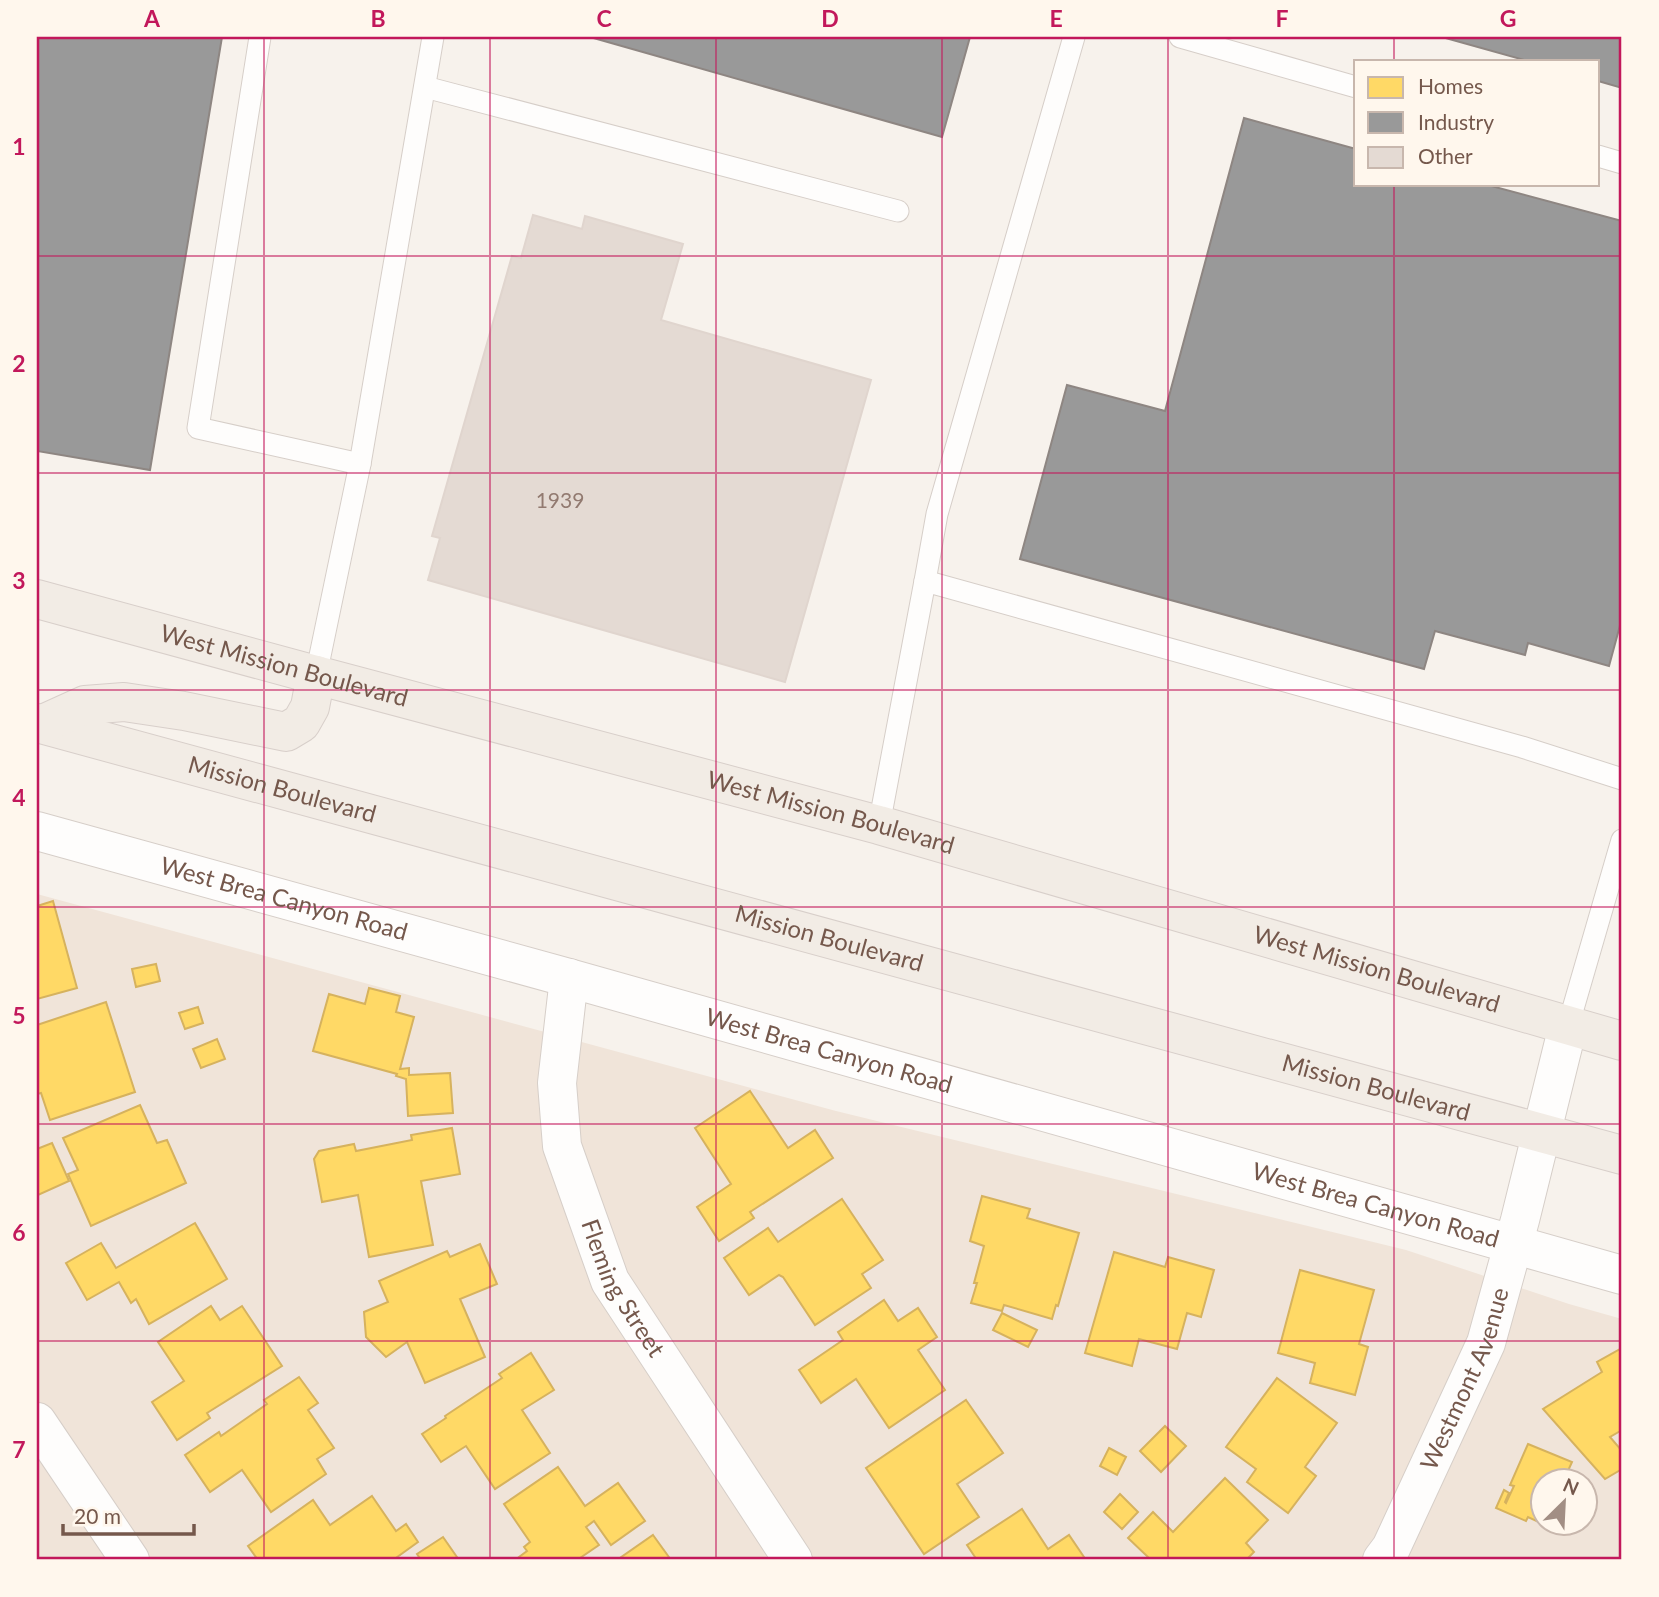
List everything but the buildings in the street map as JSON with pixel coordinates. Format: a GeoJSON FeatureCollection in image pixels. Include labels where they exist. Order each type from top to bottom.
{"type":"FeatureCollection","features":[{"type":"Feature","properties":{"kind":"main road","name":"West Mission Boulevard"},"geometry":{"type":"LineString","coordinates":[[37,598],[316,676],[879,825],[1622,1041]]}},
{"type":"Feature","properties":{"kind":"main road"},"geometry":{"type":"LineString","coordinates":[[40,723],[85,705],[124,702],[286,732],[301,723],[310,706],[316,676]]}},
{"type":"Feature","properties":{"kind":"main road","name":"Mission Boulevard"},"geometry":{"type":"LineString","coordinates":[[40,723],[1622,1155]]}},
{"type":"Feature","properties":{"kind":"street","name":"West Brea Canyon Road"},"geometry":{"type":"LineString","coordinates":[[37,831],[1622,1275]]}},
{"type":"Feature","properties":{"kind":"street","name":"Fleming Street"},"geometry":{"type":"LineString","coordinates":[[569,978],[557,1083],[562,1146],[610,1281],[793,1560]]}},
{"type":"Feature","properties":{"kind":"street","name":"Westmont Avenue"},"geometry":{"type":"LineString","coordinates":[[1393,1556],[1486,1343],[1568,1026]]}},
{"type":"Feature","properties":{"kind":"street"},"geometry":{"type":"LineString","coordinates":[[37,1422],[130,1560]]}},
{"type":"Feature","properties":{"kind":"lane"},"geometry":{"type":"LineString","coordinates":[[260,37],[198,428],[360,464]]}},
{"type":"Feature","properties":{"kind":"lane"},"geometry":{"type":"LineString","coordinates":[[316,676],[360,464],[433,37]]}},
{"type":"Feature","properties":{"kind":"lane"},"geometry":{"type":"LineString","coordinates":[[879,825],[937,514],[1074,37]]}},
{"type":"Feature","properties":{"kind":"lane"},"geometry":{"type":"LineString","coordinates":[[1180,37],[1354,86]]}},
{"type":"Feature","properties":{"kind":"lane"},"geometry":{"type":"LineString","coordinates":[[425,87],[898,211]]}},
{"type":"Feature","properties":{"kind":"lane"},"geometry":{"type":"LineString","coordinates":[[1600,157],[1622,163]]}},
{"type":"Feature","properties":{"kind":"lane"},"geometry":{"type":"LineString","coordinates":[[925,581],[1522,747],[1622,779]]}},
{"type":"Feature","properties":{"kind":"lane"},"geometry":{"type":"LineString","coordinates":[[1568,1026],[1622,840]]}},
{"type":"Feature","properties":{"kind":"shaded area"},"geometry":{"type":"Polygon","coordinates":[[[37,894],[836,1111],[1406,1250],[1622,1319],[1622,1560],[37,1560],[37,894]]]}}]}
